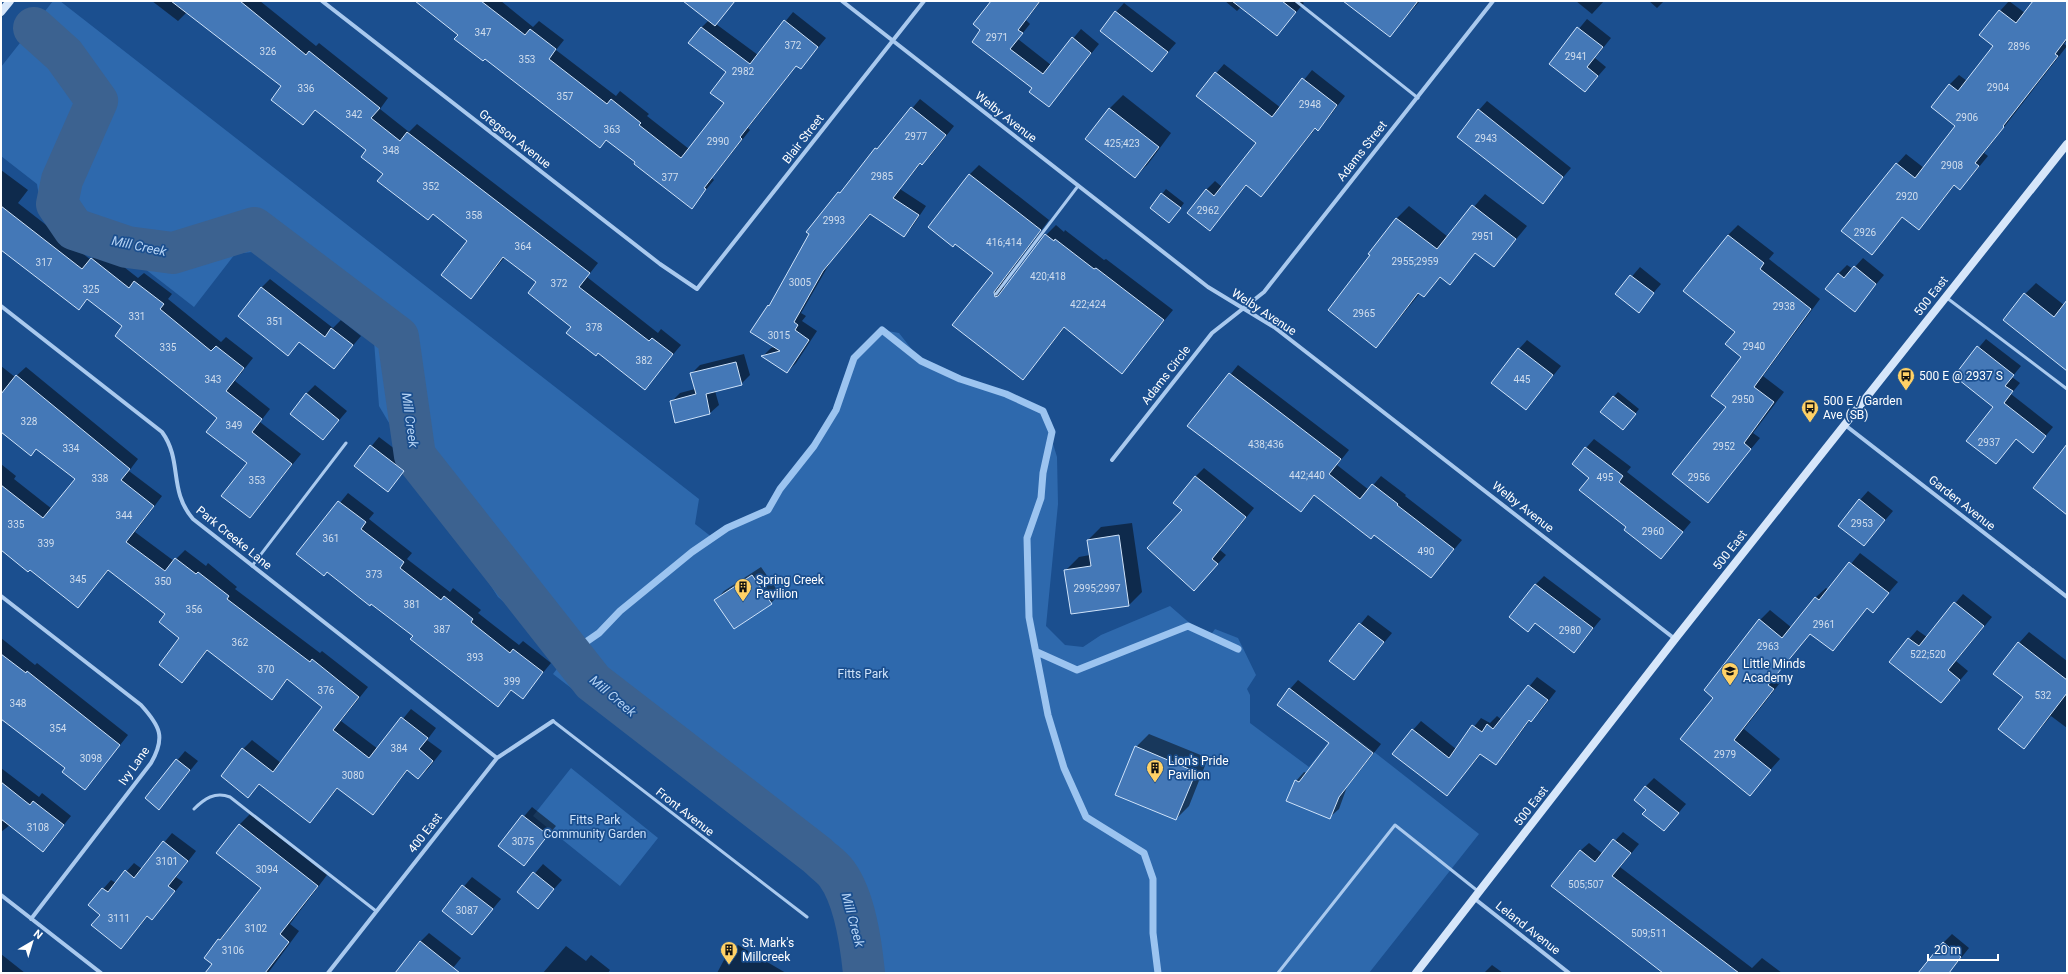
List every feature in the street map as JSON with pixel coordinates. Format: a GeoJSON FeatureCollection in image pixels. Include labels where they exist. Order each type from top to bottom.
{"type":"FeatureCollection","features":[{"type":"Feature","properties":{"kind":"street"},"geometry":{"type":"LineString","coordinates":[[1,12],[10,1]]}},
{"type":"Feature","properties":{"kind":"street","name":"Gregson Avenue"},"geometry":{"type":"LineString","coordinates":[[322,1],[660,264],[697,289]]}},
{"type":"Feature","properties":{"kind":"street","name":"Welby Avenue"},"geometry":{"type":"LineString","coordinates":[[842,1],[1208,287],[1274,327],[1675,639]]}},
{"type":"Feature","properties":{"kind":"street","name":"Blair Street"},"geometry":{"type":"LineString","coordinates":[[697,289],[924,1]]}},
{"type":"Feature","properties":{"kind":"street","name":"Adams Street"},"geometry":{"type":"LineString","coordinates":[[1242,308],[1264,292],[1493,1]]}},
{"type":"Feature","properties":{"kind":"street","name":"500 East"},"geometry":{"type":"LineString","coordinates":[[1416,973],[1675,639],[2067,144]]}},
{"type":"Feature","properties":{"kind":"street","name":"Park Creeke Lane"},"geometry":{"type":"LineString","coordinates":[[1,306],[162,432],[172,449],[176,484],[180,499],[185,510],[193,519],[497,758]]}},
{"type":"Feature","properties":{"kind":"street","name":"Adams Circle"},"geometry":{"type":"LineString","coordinates":[[1112,460],[1212,333],[1242,308]]}},
{"type":"Feature","properties":{"kind":"street","name":"Garden Avenue"},"geometry":{"type":"LineString","coordinates":[[1845,424],[2067,597]]}},
{"type":"Feature","properties":{"kind":"street","name":"Ivy Lane"},"geometry":{"type":"LineString","coordinates":[[1,596],[141,705],[155,720],[161,738],[158,750],[151,763],[31,919]]}},
{"type":"Feature","properties":{"kind":"street","name":"400 East"},"geometry":{"type":"LineString","coordinates":[[328,973],[497,758],[553,721]]}},
{"type":"Feature","properties":{"kind":"street"},"geometry":{"type":"LineString","coordinates":[[1,895],[101,973]]}},
{"type":"Feature","properties":{"kind":"street","name":"Leland Avenue"},"geometry":{"type":"LineString","coordinates":[[1477,896],[1570,973]]}},
{"type":"Feature","properties":{"kind":"lane"},"geometry":{"type":"LineString","coordinates":[[1296,1],[1418,98]]}},
{"type":"Feature","properties":{"kind":"lane"},"geometry":{"type":"LineString","coordinates":[[996,294],[1078,186]]}},
{"type":"Feature","properties":{"kind":"lane"},"geometry":{"type":"LineString","coordinates":[[1946,296],[2067,389]]}},
{"type":"Feature","properties":{"kind":"lane"},"geometry":{"type":"LineString","coordinates":[[252,566],[346,443]]}},
{"type":"Feature","properties":{"kind":"lane","name":"Front Avenue"},"geometry":{"type":"LineString","coordinates":[[553,721],[807,917]]}},
{"type":"Feature","properties":{"kind":"lane"},"geometry":{"type":"LineString","coordinates":[[194,809],[205,798],[223,794],[230,797],[376,911]]}},
{"type":"Feature","properties":{"kind":"lane"},"geometry":{"type":"LineString","coordinates":[[1278,973],[1395,825],[1477,896]]}},
{"type":"Feature","properties":{"kind":"green space","name":"Fitts Park"},"geometry":{"type":"Polygon","coordinates":[[[53,1],[60,1],[699,499],[695,524],[713,538],[768,510],[836,410],[854,358],[882,330],[899,333],[921,361],[960,379],[1006,394],[1043,411],[1057,457],[1058,504],[1046,626],[1065,645],[1083,647],[1101,635],[1170,606],[1208,639],[1215,629],[1238,638],[1256,675],[1247,689],[1250,695],[1250,723],[1309,767],[1341,726],[1479,834],[1369,973],[847,973],[840,928],[832,897],[814,876],[553,674],[566,657],[498,597],[435,499],[410,480],[417,470],[379,406],[374,341],[260,251],[235,254],[194,307],[131,258],[57,232],[41,209],[37,184],[1,156],[1,67],[53,1]]]}},
{"type":"Feature","properties":{"kind":"green space","name":"Fitts Park Community Garden"},"geometry":{"type":"Polygon","coordinates":[[[571,768],[658,838],[620,886],[533,816],[571,768]]]}},
{"type":"Feature","properties":{"kind":"building"},"geometry":{"type":"Polygon","coordinates":[[[171,1],[240,1],[306,55],[309,51],[380,108],[371,118],[400,141],[407,132],[590,273],[579,287],[649,341],[652,338],[673,354],[645,390],[598,353],[596,356],[566,333],[571,327],[528,293],[536,282],[503,257],[471,299],[441,275],[467,241],[433,214],[428,220],[377,181],[383,174],[361,157],[366,150],[315,110],[303,125],[271,100],[281,86],[171,1]]]}},
{"type":"Feature","properties":{"kind":"building"},"geometry":{"type":"Polygon","coordinates":[[[415,1],[481,1],[525,35],[530,29],[556,49],[549,59],[607,104],[611,99],[641,123],[639,125],[681,158],[724,103],[710,93],[726,72],[688,43],[701,27],[750,64],[784,20],[818,47],[801,69],[796,66],[740,137],[742,139],[704,188],[706,189],[692,209],[606,140],[600,148],[485,59],[483,61],[454,39],[458,35],[415,1]]]}},
{"type":"Feature","properties":{"kind":"building"},"geometry":{"type":"Polygon","coordinates":[[[683,1],[735,1],[715,26],[683,1]]]}},
{"type":"Feature","properties":{"kind":"building"},"geometry":{"type":"Polygon","coordinates":[[[991,1],[1040,1],[1018,30],[1023,33],[1010,49],[1043,74],[1072,37],[1091,53],[1049,107],[1029,92],[1032,88],[972,42],[980,30],[973,24],[991,1]]]}},
{"type":"Feature","properties":{"kind":"building"},"geometry":{"type":"Polygon","coordinates":[[[1232,1],[1282,1],[1296,12],[1277,36],[1232,1]]]}},
{"type":"Feature","properties":{"kind":"building"},"geometry":{"type":"Polygon","coordinates":[[[1343,1],[1418,1],[1390,37],[1343,1]]]}},
{"type":"Feature","properties":{"kind":"building"},"geometry":{"type":"Polygon","coordinates":[[[2033,1],[2067,1],[2067,38],[2055,54],[2058,56],[1975,163],[1979,166],[1960,190],[1954,185],[1919,230],[1902,217],[1872,255],[1841,231],[1896,163],[1915,178],[1955,126],[1931,107],[1949,84],[1958,91],[1993,46],[1979,35],[1999,10],[2016,23],[2033,1]]]}},
{"type":"Feature","properties":{"kind":"building"},"geometry":{"type":"Polygon","coordinates":[[[1115,11],[1168,52],[1152,72],[1100,31],[1115,11]]]}},
{"type":"Feature","properties":{"kind":"building"},"geometry":{"type":"Polygon","coordinates":[[[1577,27],[1603,47],[1587,67],[1598,76],[1585,92],[1549,64],[1577,27]]]}},
{"type":"Feature","properties":{"kind":"building"},"geometry":{"type":"Polygon","coordinates":[[[1215,72],[1272,117],[1302,78],[1337,105],[1318,131],[1315,128],[1261,197],[1246,185],[1210,231],[1187,213],[1206,189],[1214,196],[1256,143],[1196,96],[1215,72]]]}},
{"type":"Feature","properties":{"kind":"building"},"geometry":{"type":"Polygon","coordinates":[[[911,107],[946,135],[922,165],[920,163],[893,198],[919,215],[904,237],[870,214],[823,271],[794,322],[798,325],[795,330],[809,340],[787,373],[761,356],[780,351],[750,332],[768,305],[769,306],[809,234],[806,232],[838,192],[840,193],[875,148],[877,149],[911,107]]]}},
{"type":"Feature","properties":{"kind":"building"},"geometry":{"type":"Polygon","coordinates":[[[1109,108],[1159,147],[1135,178],[1085,139],[1109,108]]]}},
{"type":"Feature","properties":{"kind":"building"},"geometry":{"type":"Polygon","coordinates":[[[1478,109],[1563,177],[1543,204],[1457,137],[1478,109]]]}},
{"type":"Feature","properties":{"kind":"building"},"geometry":{"type":"Polygon","coordinates":[[[969,174],[1041,230],[994,292],[995,297],[998,296],[1045,234],[1054,241],[1055,239],[1094,269],[1096,268],[1164,320],[1122,374],[1064,327],[1023,380],[952,325],[993,273],[955,244],[953,247],[928,227],[969,174]]]}},
{"type":"Feature","properties":{"kind":"building"},"geometry":{"type":"Polygon","coordinates":[[[1161,193],[1181,208],[1169,223],[1150,208],[1161,193]]]}},
{"type":"Feature","properties":{"kind":"building"},"geometry":{"type":"Polygon","coordinates":[[[1472,205],[1516,239],[1494,267],[1475,253],[1450,285],[1440,277],[1424,297],[1418,293],[1376,348],[1328,310],[1396,218],[1437,249],[1472,205]]]}},
{"type":"Feature","properties":{"kind":"building"},"geometry":{"type":"Polygon","coordinates":[[[1,206],[82,269],[91,258],[129,288],[134,281],[164,304],[160,309],[211,351],[216,346],[244,368],[226,391],[262,419],[252,432],[292,464],[250,518],[221,496],[247,463],[206,432],[217,418],[115,336],[122,326],[87,299],[79,310],[1,250],[1,206]]]}},
{"type":"Feature","properties":{"kind":"building"},"geometry":{"type":"Polygon","coordinates":[[[1728,235],[1764,263],[1760,269],[1811,309],[1754,387],[1774,402],[1744,443],[1751,449],[1708,503],[1672,474],[1726,407],[1711,396],[1741,357],[1725,344],[1735,332],[1683,291],[1728,235]]]}},
{"type":"Feature","properties":{"kind":"building"},"geometry":{"type":"Polygon","coordinates":[[[1854,266],[1876,284],[1855,312],[1825,289],[1838,273],[1844,278],[1854,266]]]}},
{"type":"Feature","properties":{"kind":"building"},"geometry":{"type":"Polygon","coordinates":[[[1630,275],[1654,293],[1639,313],[1615,294],[1630,275]]]}},
{"type":"Feature","properties":{"kind":"building"},"geometry":{"type":"Polygon","coordinates":[[[261,287],[325,337],[331,328],[353,345],[334,369],[299,342],[288,356],[238,316],[261,287]]]}},
{"type":"Feature","properties":{"kind":"building"},"geometry":{"type":"Polygon","coordinates":[[[2024,293],[2054,317],[2067,300],[2067,371],[2003,320],[2024,293]]]}},
{"type":"Feature","properties":{"kind":"building"},"geometry":{"type":"Polygon","coordinates":[[[1977,346],[2014,375],[2005,386],[2013,391],[2004,403],[2046,436],[2033,453],[2016,439],[1996,464],[1966,441],[1993,407],[1954,376],[1977,346]]]}},
{"type":"Feature","properties":{"kind":"building"},"geometry":{"type":"Polygon","coordinates":[[[1518,348],[1553,375],[1526,410],[1491,383],[1518,348]]]}},
{"type":"Feature","properties":{"kind":"building"},"geometry":{"type":"Polygon","coordinates":[[[736,362],[742,385],[706,394],[710,414],[675,423],[670,401],[696,394],[690,373],[736,362]]]}},
{"type":"Feature","properties":{"kind":"building"},"geometry":{"type":"Polygon","coordinates":[[[1229,373],[1341,459],[1329,474],[1360,499],[1372,484],[1454,549],[1431,578],[1374,535],[1371,539],[1314,495],[1301,512],[1187,426],[1229,373]]]}},
{"type":"Feature","properties":{"kind":"building"},"geometry":{"type":"Polygon","coordinates":[[[16,375],[130,469],[121,480],[154,506],[126,542],[165,571],[175,558],[196,574],[198,572],[229,596],[227,599],[310,662],[312,659],[359,697],[333,730],[369,758],[401,717],[428,738],[419,749],[433,761],[418,779],[407,770],[373,815],[337,788],[310,823],[259,784],[248,798],[221,776],[242,748],[273,772],[322,707],[287,679],[272,700],[207,650],[182,683],[159,665],[179,638],[159,622],[165,614],[108,570],[78,608],[30,570],[28,572],[1,550],[1,485],[43,518],[75,479],[36,449],[31,456],[1,432],[1,394],[16,375]]]}},
{"type":"Feature","properties":{"kind":"building"},"geometry":{"type":"Polygon","coordinates":[[[306,393],[339,420],[323,440],[290,414],[306,393]]]}},
{"type":"Feature","properties":{"kind":"building"},"geometry":{"type":"Polygon","coordinates":[[[1613,396],[1636,414],[1623,430],[1600,412],[1613,396]]]}},
{"type":"Feature","properties":{"kind":"building"},"geometry":{"type":"Polygon","coordinates":[[[2067,444],[2067,515],[2033,488],[2067,444]]]}},
{"type":"Feature","properties":{"kind":"building"},"geometry":{"type":"Polygon","coordinates":[[[370,445],[404,471],[388,492],[354,466],[370,445]]]}},
{"type":"Feature","properties":{"kind":"building"},"geometry":{"type":"Polygon","coordinates":[[[1585,447],[1623,476],[1619,482],[1683,532],[1661,559],[1624,530],[1626,527],[1579,490],[1589,478],[1572,464],[1585,447]]]}},
{"type":"Feature","properties":{"kind":"building"},"geometry":{"type":"Polygon","coordinates":[[[1195,476],[1246,517],[1212,559],[1218,564],[1194,591],[1147,548],[1182,510],[1173,503],[1195,476]]]}},
{"type":"Feature","properties":{"kind":"building"},"geometry":{"type":"Polygon","coordinates":[[[1859,499],[1885,520],[1864,546],[1838,526],[1859,499]]]}},
{"type":"Feature","properties":{"kind":"building"},"geometry":{"type":"Polygon","coordinates":[[[338,501],[366,522],[361,529],[404,562],[400,568],[441,600],[444,596],[473,619],[471,622],[510,653],[513,649],[543,672],[523,699],[511,690],[498,707],[410,639],[413,636],[371,604],[370,606],[327,572],[324,576],[296,554],[338,501]]]}},
{"type":"Feature","properties":{"kind":"building"},"geometry":{"type":"Polygon","coordinates":[[[1119,535],[1129,606],[1071,614],[1064,570],[1091,566],[1087,540],[1119,535]]]}},
{"type":"Feature","properties":{"kind":"building"},"geometry":{"type":"Polygon","coordinates":[[[1849,562],[1889,593],[1873,613],[1867,608],[1833,651],[1810,634],[1768,685],[1774,689],[1734,740],[1771,770],[1750,796],[1680,739],[1713,698],[1704,690],[1759,619],[1782,638],[1815,597],[1819,600],[1849,562]]]}},
{"type":"Feature","properties":{"kind":"building","name":"Spring Creek Pavilion"},"geometry":{"type":"Polygon","coordinates":[[[752,575],[772,604],[734,629],[714,600],[752,575]]]}},
{"type":"Feature","properties":{"kind":"building"},"geometry":{"type":"Polygon","coordinates":[[[1535,584],[1593,628],[1574,653],[1535,623],[1528,632],[1509,617],[1535,584]]]}},
{"type":"Feature","properties":{"kind":"building"},"geometry":{"type":"Polygon","coordinates":[[[1954,602],[1984,626],[1948,670],[1960,680],[1941,703],[1889,662],[1908,638],[1919,646],[1954,602]]]}},
{"type":"Feature","properties":{"kind":"building"},"geometry":{"type":"Polygon","coordinates":[[[1359,623],[1384,642],[1354,680],[1329,661],[1359,623]]]}},
{"type":"Feature","properties":{"kind":"building"},"geometry":{"type":"Polygon","coordinates":[[[2018,642],[2067,680],[2067,693],[2024,749],[1998,729],[2023,697],[1993,674],[2018,642]]]}},
{"type":"Feature","properties":{"kind":"building"},"geometry":{"type":"Polygon","coordinates":[[[1,654],[26,673],[27,671],[120,745],[85,790],[62,772],[65,768],[1,719],[1,654]]]}},
{"type":"Feature","properties":{"kind":"building"},"geometry":{"type":"Polygon","coordinates":[[[1528,685],[1548,700],[1531,722],[1529,720],[1496,765],[1480,754],[1447,796],[1392,754],[1412,729],[1449,758],[1472,725],[1482,732],[1487,724],[1493,729],[1528,685]]]}},
{"type":"Feature","properties":{"kind":"building"},"geometry":{"type":"Polygon","coordinates":[[[1289,688],[1373,753],[1339,797],[1330,819],[1286,801],[1295,780],[1299,782],[1329,743],[1277,705],[1289,688]]]}},
{"type":"Feature","properties":{"kind":"building","name":"Lion's Pride Pavilion"},"geometry":{"type":"Polygon","coordinates":[[[1135,746],[1196,772],[1176,820],[1115,795],[1135,746]]]}},
{"type":"Feature","properties":{"kind":"building"},"geometry":{"type":"Polygon","coordinates":[[[176,759],[190,770],[159,810],[145,798],[176,759]]]}},
{"type":"Feature","properties":{"kind":"building"},"geometry":{"type":"Polygon","coordinates":[[[1,782],[30,805],[33,801],[64,825],[43,852],[1,819],[1,782]]]}},
{"type":"Feature","properties":{"kind":"building"},"geometry":{"type":"Polygon","coordinates":[[[1645,786],[1679,813],[1664,831],[1642,814],[1646,810],[1634,800],[1645,786]]]}},
{"type":"Feature","properties":{"kind":"building"},"geometry":{"type":"Polygon","coordinates":[[[522,815],[548,835],[524,866],[498,846],[522,815]]]}},
{"type":"Feature","properties":{"kind":"building"},"geometry":{"type":"Polygon","coordinates":[[[239,824],[318,886],[280,934],[289,942],[265,973],[205,973],[212,964],[204,958],[261,888],[216,853],[239,824]]]}},
{"type":"Feature","properties":{"kind":"building"},"geometry":{"type":"Polygon","coordinates":[[[1613,839],[1631,853],[1612,876],[1739,973],[1663,973],[1551,886],[1580,850],[1595,862],[1613,839]]]}},
{"type":"Feature","properties":{"kind":"building"},"geometry":{"type":"Polygon","coordinates":[[[163,841],[188,861],[168,886],[175,891],[152,920],[147,916],[121,949],[91,925],[100,915],[88,905],[102,888],[108,892],[125,870],[134,878],[163,841]]]}},
{"type":"Feature","properties":{"kind":"building"},"geometry":{"type":"Polygon","coordinates":[[[533,872],[554,889],[538,909],[517,892],[533,872]]]}},
{"type":"Feature","properties":{"kind":"building"},"geometry":{"type":"Polygon","coordinates":[[[462,885],[493,909],[472,935],[442,911],[462,885]]]}},
{"type":"Feature","properties":{"kind":"building"},"geometry":{"type":"Polygon","coordinates":[[[420,941],[460,973],[395,973],[420,941]]]}},
{"type":"Feature","properties":{"kind":"building"},"geometry":{"type":"Polygon","coordinates":[[[1943,942],[1961,957],[1949,973],[1918,973],[1943,942]]]}},
{"type":"Feature","properties":{"kind":"waterway","name":"Mill Creek"},"geometry":{"type":"LineString","coordinates":[[34,28],[64,55],[97,101],[62,180],[57,204],[74,229],[127,247],[173,253],[254,228],[398,337],[415,456],[593,682],[817,855],[835,871],[843,884],[853,908],[859,935],[864,973]]}},
{"type":"Feature","properties":{"kind":"waterway"},"geometry":{"type":"LineString","coordinates":[[570,653],[599,633],[620,611],[692,552],[727,528],[768,510],[780,489],[814,446],[836,410],[854,358],[882,330],[921,361],[960,379],[1006,394],[1043,411],[1052,432],[1043,473],[1041,498],[1027,538],[1029,617],[1048,715],[1064,768],[1086,817],[1144,853],[1153,879],[1153,933],[1158,973]]}},
{"type":"Feature","properties":{"kind":"waterway"},"geometry":{"type":"LineString","coordinates":[[1037,652],[1077,670],[1188,626],[1238,649]]}},
{"type":"Feature","properties":{"kind":"place","name":"500 E @ 2937 S"},"geometry":{"type":"Point","coordinates":[1906,391]}},
{"type":"Feature","properties":{"kind":"place","name":"500 E / Garden Ave (SB)"},"geometry":{"type":"Point","coordinates":[1810,423]}},
{"type":"Feature","properties":{"kind":"place","name":"Spring Creek Pavilion"},"geometry":{"type":"Point","coordinates":[743,602]}},
{"type":"Feature","properties":{"kind":"place","name":"Little Minds Academy"},"geometry":{"type":"Point","coordinates":[1730,686]}},
{"type":"Feature","properties":{"kind":"place","name":"Lion's Pride Pavilion"},"geometry":{"type":"Point","coordinates":[1155,783]}},
{"type":"Feature","properties":{"kind":"place","name":"St. Mark's Millcreek"},"geometry":{"type":"Point","coordinates":[729,965]}}]}
